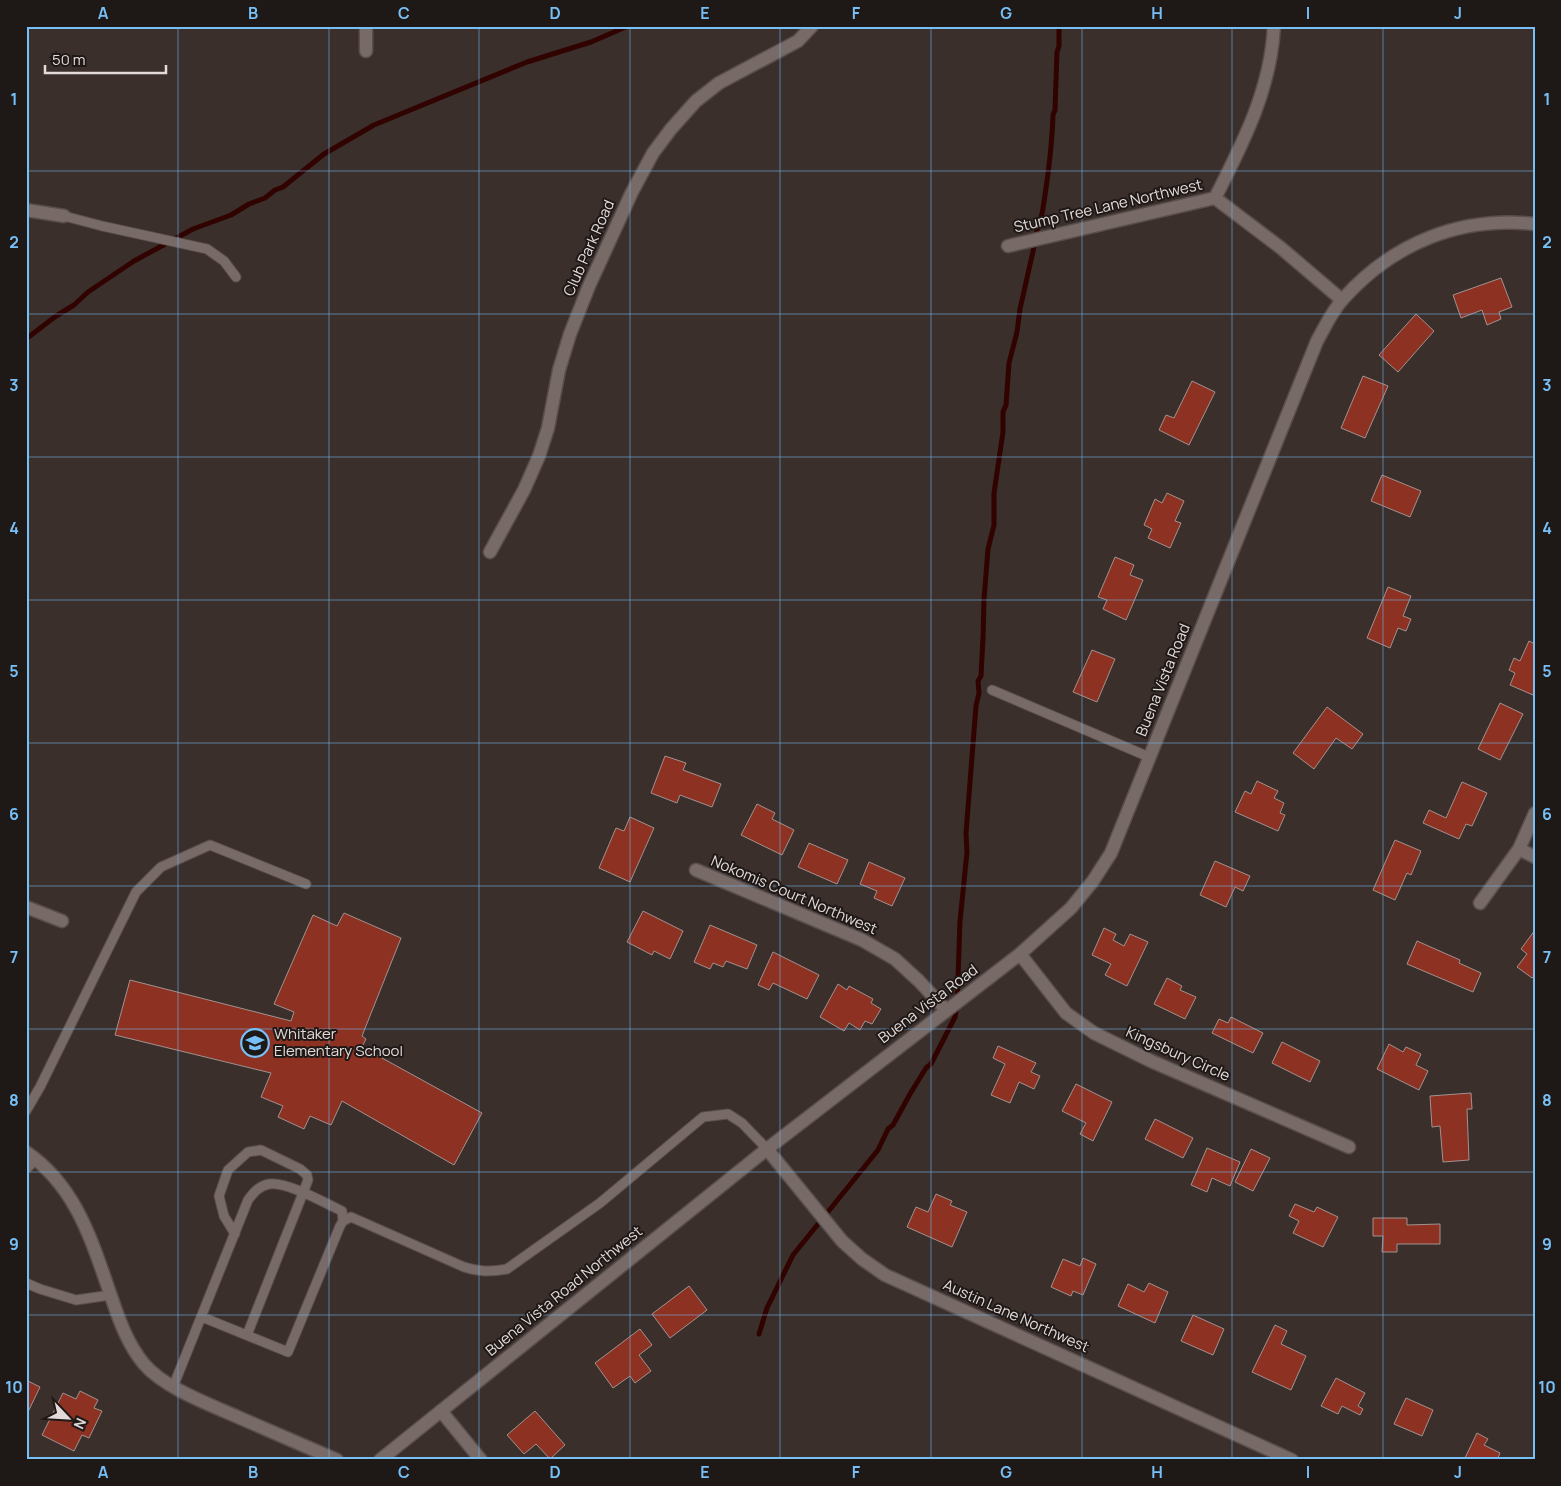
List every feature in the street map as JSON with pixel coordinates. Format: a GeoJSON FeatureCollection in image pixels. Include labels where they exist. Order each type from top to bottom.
{"type":"FeatureCollection","features":[{"type":"Feature","properties":{"kind":"street"},"geometry":{"type":"LineString","coordinates":[[366,26],[366,51]]}},
{"type":"Feature","properties":{"kind":"street","name":"Club Park Road"},"geometry":{"type":"LineString","coordinates":[[490,552],[524,490],[539,456],[548,428],[559,370],[570,334],[589,286],[632,192],[654,153],[689,108],[711,89],[736,73],[798,41],[812,26]]}},
{"type":"Feature","properties":{"kind":"street"},"geometry":{"type":"LineString","coordinates":[[1274,26],[1269,70],[1264,90],[1234,161],[1215,198],[1281,248],[1342,300]]}},
{"type":"Feature","properties":{"kind":"street","name":"Stump Tree Lane Northwest"},"geometry":{"type":"LineString","coordinates":[[1008,246],[1215,198]]}},
{"type":"Feature","properties":{"kind":"street"},"geometry":{"type":"LineString","coordinates":[[26,210],[64,216]]}},
{"type":"Feature","properties":{"kind":"street","name":"Buena Vista Road"},"geometry":{"type":"LineString","coordinates":[[767,1148],[1020,954],[1071,908],[1093,881],[1111,853],[1317,341],[1342,300],[1386,261],[1417,242],[1445,231],[1466,226],[1495,223],[1535,224]]}},
{"type":"Feature","properties":{"kind":"street"},"geometry":{"type":"LineString","coordinates":[[1480,903],[1519,849],[1535,813]]}},
{"type":"Feature","properties":{"kind":"street"},"geometry":{"type":"LineString","coordinates":[[1519,849],[1535,857]]}},
{"type":"Feature","properties":{"kind":"street","name":"Nokomis Court Northwest"},"geometry":{"type":"LineString","coordinates":[[696,870],[862,940],[895,959],[946,1010]]}},
{"type":"Feature","properties":{"kind":"street"},"geometry":{"type":"LineString","coordinates":[[26,907],[62,922]]}},
{"type":"Feature","properties":{"kind":"street","name":"Kingsbury Circle"},"geometry":{"type":"LineString","coordinates":[[1020,954],[1066,1013],[1094,1033],[1151,1061],[1350,1147]]}},
{"type":"Feature","properties":{"kind":"street","name":"Buena Vista Road Northwest"},"geometry":{"type":"LineString","coordinates":[[380,1460],[767,1148]]}},
{"type":"Feature","properties":{"kind":"street","name":"Austin Lane Northwest"},"geometry":{"type":"LineString","coordinates":[[767,1148],[842,1241],[885,1275],[1292,1460]]}},
{"type":"Feature","properties":{"kind":"street"},"geometry":{"type":"LineString","coordinates":[[31,1156],[56,1179],[72,1199],[90,1235],[119,1319],[136,1352],[155,1375],[173,1387],[337,1460]]}},
{"type":"Feature","properties":{"kind":"street"},"geometry":{"type":"LineString","coordinates":[[442,1411],[481,1460]]}},
{"type":"Feature","properties":{"kind":"lane"},"geometry":{"type":"LineString","coordinates":[[64,216],[207,249],[224,261],[236,277]]}},
{"type":"Feature","properties":{"kind":"lane"},"geometry":{"type":"LineString","coordinates":[[992,690],[1149,757]]}},
{"type":"Feature","properties":{"kind":"lane"},"geometry":{"type":"LineString","coordinates":[[26,1111],[136,892],[162,867],[210,845],[306,884]]}},
{"type":"Feature","properties":{"kind":"lane"},"geometry":{"type":"LineString","coordinates":[[343,1221],[351,1217],[464,1268],[491,1272],[507,1269],[600,1203],[703,1118],[728,1114],[742,1123],[767,1148]]}},
{"type":"Feature","properties":{"kind":"lane"},"geometry":{"type":"LineString","coordinates":[[235,1234],[224,1216],[219,1196],[228,1170],[248,1152],[261,1150],[300,1169],[307,1175],[308,1180],[304,1193],[247,1336]]}},
{"type":"Feature","properties":{"kind":"lane"},"geometry":{"type":"LineString","coordinates":[[26,1169],[31,1156]]}},
{"type":"Feature","properties":{"kind":"lane"},"geometry":{"type":"LineString","coordinates":[[173,1387],[248,1200],[256,1190],[269,1184],[286,1186],[342,1211],[343,1221],[288,1352],[202,1318]]}},
{"type":"Feature","properties":{"kind":"lane"},"geometry":{"type":"LineString","coordinates":[[26,1283],[76,1300],[111,1295]]}},
{"type":"Feature","properties":{"kind":"building"},"geometry":{"type":"Polygon","coordinates":[[[1501,278],[1512,307],[1499,312],[1501,319],[1487,325],[1482,310],[1461,318],[1453,295],[1501,278]]]}},
{"type":"Feature","properties":{"kind":"building"},"geometry":{"type":"Polygon","coordinates":[[[1416,314],[1434,331],[1398,372],[1379,355],[1416,314]]]}},
{"type":"Feature","properties":{"kind":"building"},"geometry":{"type":"Polygon","coordinates":[[[1363,376],[1388,386],[1365,438],[1341,428],[1363,376]]]}},
{"type":"Feature","properties":{"kind":"building"},"geometry":{"type":"Polygon","coordinates":[[[1192,381],[1215,392],[1189,445],[1159,430],[1166,415],[1174,418],[1192,381]]]}},
{"type":"Feature","properties":{"kind":"building"},"geometry":{"type":"Polygon","coordinates":[[[1382,475],[1421,491],[1410,517],[1371,501],[1382,475]]]}},
{"type":"Feature","properties":{"kind":"building"},"geometry":{"type":"Polygon","coordinates":[[[1167,493],[1184,501],[1175,521],[1181,523],[1170,548],[1148,538],[1152,529],[1144,525],[1155,499],[1162,503],[1167,493]]]}},
{"type":"Feature","properties":{"kind":"building"},"geometry":{"type":"Polygon","coordinates":[[[1115,557],[1134,565],[1130,575],[1143,580],[1126,620],[1103,609],[1107,600],[1098,597],[1115,557]]]}},
{"type":"Feature","properties":{"kind":"building"},"geometry":{"type":"Polygon","coordinates":[[[1388,587],[1411,596],[1403,616],[1411,619],[1406,631],[1398,628],[1390,648],[1367,638],[1388,587]]]}},
{"type":"Feature","properties":{"kind":"building"},"geometry":{"type":"Polygon","coordinates":[[[1529,641],[1535,644],[1535,690],[1533,695],[1510,685],[1515,673],[1509,670],[1514,658],[1520,661],[1529,641]]]}},
{"type":"Feature","properties":{"kind":"building"},"geometry":{"type":"Polygon","coordinates":[[[1092,650],[1115,659],[1097,702],[1073,692],[1092,650]]]}},
{"type":"Feature","properties":{"kind":"building"},"geometry":{"type":"Polygon","coordinates":[[[1500,703],[1523,714],[1500,760],[1478,749],[1500,703]]]}},
{"type":"Feature","properties":{"kind":"building"},"geometry":{"type":"Polygon","coordinates":[[[1327,707],[1363,734],[1352,749],[1336,738],[1314,769],[1293,753],[1327,707]]]}},
{"type":"Feature","properties":{"kind":"building"},"geometry":{"type":"Polygon","coordinates":[[[665,756],[686,763],[683,770],[721,784],[712,807],[680,795],[677,803],[651,793],[665,756]]]}},
{"type":"Feature","properties":{"kind":"building"},"geometry":{"type":"Polygon","coordinates":[[[1257,781],[1278,791],[1274,798],[1284,803],[1280,813],[1285,815],[1278,831],[1235,812],[1245,791],[1251,794],[1257,781]]]}},
{"type":"Feature","properties":{"kind":"building"},"geometry":{"type":"Polygon","coordinates":[[[1462,782],[1487,793],[1472,826],[1466,824],[1459,839],[1423,823],[1429,810],[1446,818],[1462,782]]]}},
{"type":"Feature","properties":{"kind":"building"},"geometry":{"type":"Polygon","coordinates":[[[757,804],[775,813],[772,819],[794,830],[782,855],[741,835],[757,804]]]}},
{"type":"Feature","properties":{"kind":"building"},"geometry":{"type":"Polygon","coordinates":[[[630,817],[654,828],[630,882],[599,868],[616,828],[624,831],[630,817]]]}},
{"type":"Feature","properties":{"kind":"building"},"geometry":{"type":"Polygon","coordinates":[[[1395,840],[1421,851],[1411,875],[1407,873],[1395,900],[1373,890],[1395,840]]]}},
{"type":"Feature","properties":{"kind":"building"},"geometry":{"type":"Polygon","coordinates":[[[809,843],[848,860],[837,884],[798,867],[809,843]]]}},
{"type":"Feature","properties":{"kind":"building"},"geometry":{"type":"Polygon","coordinates":[[[1215,861],[1250,876],[1243,891],[1235,887],[1226,907],[1200,895],[1215,861]]]}},
{"type":"Feature","properties":{"kind":"building"},"geometry":{"type":"Polygon","coordinates":[[[869,862],[905,878],[892,906],[874,898],[877,891],[860,884],[869,862]]]}},
{"type":"Feature","properties":{"kind":"building"},"geometry":{"type":"Polygon","coordinates":[[[643,911],[683,931],[670,959],[654,951],[652,955],[627,942],[643,911]]]}},
{"type":"Feature","properties":{"kind":"building","name":"Whitaker Elementary School"},"geometry":{"type":"Polygon","coordinates":[[[344,913],[401,938],[362,1036],[366,1039],[362,1047],[482,1113],[454,1165],[342,1101],[331,1125],[310,1116],[304,1129],[278,1117],[283,1106],[261,1097],[271,1073],[115,1035],[130,980],[291,1021],[294,1012],[274,1004],[313,915],[337,926],[344,913]]]}},
{"type":"Feature","properties":{"kind":"building"},"geometry":{"type":"Polygon","coordinates":[[[710,925],[757,945],[747,969],[726,961],[723,967],[713,963],[710,969],[694,962],[710,925]]]}},
{"type":"Feature","properties":{"kind":"building"},"geometry":{"type":"Polygon","coordinates":[[[1104,928],[1116,934],[1113,940],[1124,946],[1130,934],[1148,942],[1127,986],[1105,975],[1111,964],[1092,955],[1104,928]]]}},
{"type":"Feature","properties":{"kind":"building"},"geometry":{"type":"Polygon","coordinates":[[[1535,930],[1535,975],[1532,978],[1517,967],[1527,954],[1521,949],[1535,930]]]}},
{"type":"Feature","properties":{"kind":"building"},"geometry":{"type":"Polygon","coordinates":[[[1417,941],[1460,960],[1459,963],[1481,973],[1473,992],[1407,964],[1417,941]]]}},
{"type":"Feature","properties":{"kind":"building"},"geometry":{"type":"Polygon","coordinates":[[[773,952],[819,975],[807,999],[773,983],[769,990],[758,985],[773,952]]]}},
{"type":"Feature","properties":{"kind":"building"},"geometry":{"type":"Polygon","coordinates":[[[1167,978],[1182,986],[1180,990],[1196,997],[1185,1019],[1154,1004],[1167,978]]]}},
{"type":"Feature","properties":{"kind":"building"},"geometry":{"type":"Polygon","coordinates":[[[838,984],[847,990],[849,986],[873,999],[871,1003],[881,1009],[872,1024],[865,1021],[860,1030],[849,1023],[844,1031],[820,1017],[838,984]]]}},
{"type":"Feature","properties":{"kind":"building"},"geometry":{"type":"Polygon","coordinates":[[[1231,1017],[1263,1033],[1253,1053],[1212,1033],[1219,1019],[1228,1023],[1231,1017]]]}},
{"type":"Feature","properties":{"kind":"building"},"geometry":{"type":"Polygon","coordinates":[[[1282,1042],[1320,1061],[1310,1082],[1272,1063],[1282,1042]]]}},
{"type":"Feature","properties":{"kind":"building"},"geometry":{"type":"Polygon","coordinates":[[[1389,1044],[1403,1052],[1406,1047],[1421,1054],[1416,1065],[1428,1071],[1419,1090],[1377,1069],[1389,1044]]]}},
{"type":"Feature","properties":{"kind":"building"},"geometry":{"type":"Polygon","coordinates":[[[998,1046],[1036,1063],[1031,1072],[1040,1076],[1034,1089],[1019,1082],[1010,1103],[991,1095],[1005,1064],[993,1058],[998,1046]]]}},
{"type":"Feature","properties":{"kind":"building"},"geometry":{"type":"Polygon","coordinates":[[[1076,1084],[1112,1102],[1093,1141],[1080,1134],[1086,1123],[1062,1111],[1076,1084]]]}},
{"type":"Feature","properties":{"kind":"building"},"geometry":{"type":"Polygon","coordinates":[[[1471,1093],[1472,1109],[1467,1109],[1469,1160],[1443,1162],[1440,1126],[1432,1127],[1430,1096],[1471,1093]]]}},
{"type":"Feature","properties":{"kind":"building"},"geometry":{"type":"Polygon","coordinates":[[[1155,1119],[1193,1138],[1183,1158],[1145,1139],[1155,1119]]]}},
{"type":"Feature","properties":{"kind":"building"},"geometry":{"type":"Polygon","coordinates":[[[1207,1148],[1240,1162],[1230,1186],[1212,1178],[1207,1192],[1191,1185],[1207,1148]]]}},
{"type":"Feature","properties":{"kind":"building"},"geometry":{"type":"Polygon","coordinates":[[[1251,1149],[1270,1158],[1253,1191],[1235,1182],[1251,1149]]]}},
{"type":"Feature","properties":{"kind":"building"},"geometry":{"type":"Polygon","coordinates":[[[936,1194],[952,1201],[950,1205],[967,1212],[952,1247],[907,1227],[916,1207],[928,1212],[936,1194]]]}},
{"type":"Feature","properties":{"kind":"building"},"geometry":{"type":"Polygon","coordinates":[[[1295,1204],[1314,1212],[1317,1207],[1338,1217],[1323,1247],[1293,1233],[1299,1221],[1289,1216],[1295,1204]]]}},
{"type":"Feature","properties":{"kind":"building"},"geometry":{"type":"Polygon","coordinates":[[[1373,1218],[1407,1218],[1407,1225],[1440,1224],[1440,1244],[1397,1244],[1397,1252],[1382,1252],[1383,1236],[1373,1236],[1373,1218]]]}},
{"type":"Feature","properties":{"kind":"building"},"geometry":{"type":"Polygon","coordinates":[[[1083,1258],[1096,1264],[1083,1295],[1073,1291],[1071,1296],[1051,1287],[1063,1259],[1080,1266],[1083,1258]]]}},
{"type":"Feature","properties":{"kind":"building"},"geometry":{"type":"Polygon","coordinates":[[[1149,1283],[1168,1292],[1155,1323],[1118,1306],[1128,1284],[1144,1292],[1149,1283]]]}},
{"type":"Feature","properties":{"kind":"building"},"geometry":{"type":"Polygon","coordinates":[[[689,1286],[707,1310],[670,1338],[652,1314],[689,1286]]]}},
{"type":"Feature","properties":{"kind":"building"},"geometry":{"type":"Polygon","coordinates":[[[1193,1315],[1224,1329],[1213,1355],[1181,1341],[1193,1315]]]}},
{"type":"Feature","properties":{"kind":"building"},"geometry":{"type":"Polygon","coordinates":[[[1275,1325],[1287,1331],[1281,1344],[1306,1356],[1291,1390],[1252,1372],[1275,1325]]]}},
{"type":"Feature","properties":{"kind":"building"},"geometry":{"type":"Polygon","coordinates":[[[640,1329],[652,1345],[639,1355],[651,1371],[635,1383],[630,1376],[613,1388],[595,1363],[640,1329]]]}},
{"type":"Feature","properties":{"kind":"building"},"geometry":{"type":"Polygon","coordinates":[[[1336,1378],[1365,1393],[1358,1406],[1363,1409],[1360,1415],[1342,1406],[1338,1414],[1321,1406],[1336,1378]]]}},
{"type":"Feature","properties":{"kind":"building"},"geometry":{"type":"Polygon","coordinates":[[[26,1380],[40,1387],[26,1416],[26,1380]]]}},
{"type":"Feature","properties":{"kind":"building"},"geometry":{"type":"Polygon","coordinates":[[[80,1391],[98,1400],[94,1408],[102,1411],[89,1438],[82,1435],[74,1451],[42,1435],[63,1393],[76,1399],[80,1391]]]}},
{"type":"Feature","properties":{"kind":"building"},"geometry":{"type":"Polygon","coordinates":[[[1406,1398],[1433,1410],[1422,1436],[1394,1424],[1406,1398]]]}},
{"type":"Feature","properties":{"kind":"building"},"geometry":{"type":"Polygon","coordinates":[[[535,1411],[565,1445],[550,1459],[536,1444],[524,1454],[507,1435],[535,1411]]]}},
{"type":"Feature","properties":{"kind":"building"},"geometry":{"type":"Polygon","coordinates":[[[1477,1433],[1488,1439],[1484,1445],[1500,1453],[1497,1460],[1464,1460],[1477,1433]]]}},
{"type":"Feature","properties":{"kind":"waterway"},"geometry":{"type":"LineString","coordinates":[[26,339],[74,305],[88,292],[134,261],[193,229],[231,215],[249,204],[265,198],[275,190],[283,187],[324,154],[374,125],[527,62],[591,42],[628,26]]}},
{"type":"Feature","properties":{"kind":"waterway"},"geometry":{"type":"LineString","coordinates":[[759,1334],[767,1308],[793,1255],[878,1150],[888,1129],[893,1125],[926,1068],[931,1064],[955,1017],[960,921],[967,852],[966,833],[976,706],[979,693],[978,681],[981,676],[988,549],[994,525],[994,493],[1003,432],[1003,412],[1006,405],[1009,363],[1042,212],[1048,173],[1055,110],[1059,26]]}},
{"type":"Feature","properties":{"kind":"place","name":"Whitaker Elementary School"},"geometry":{"type":"Point","coordinates":[255,1043]}}]}
